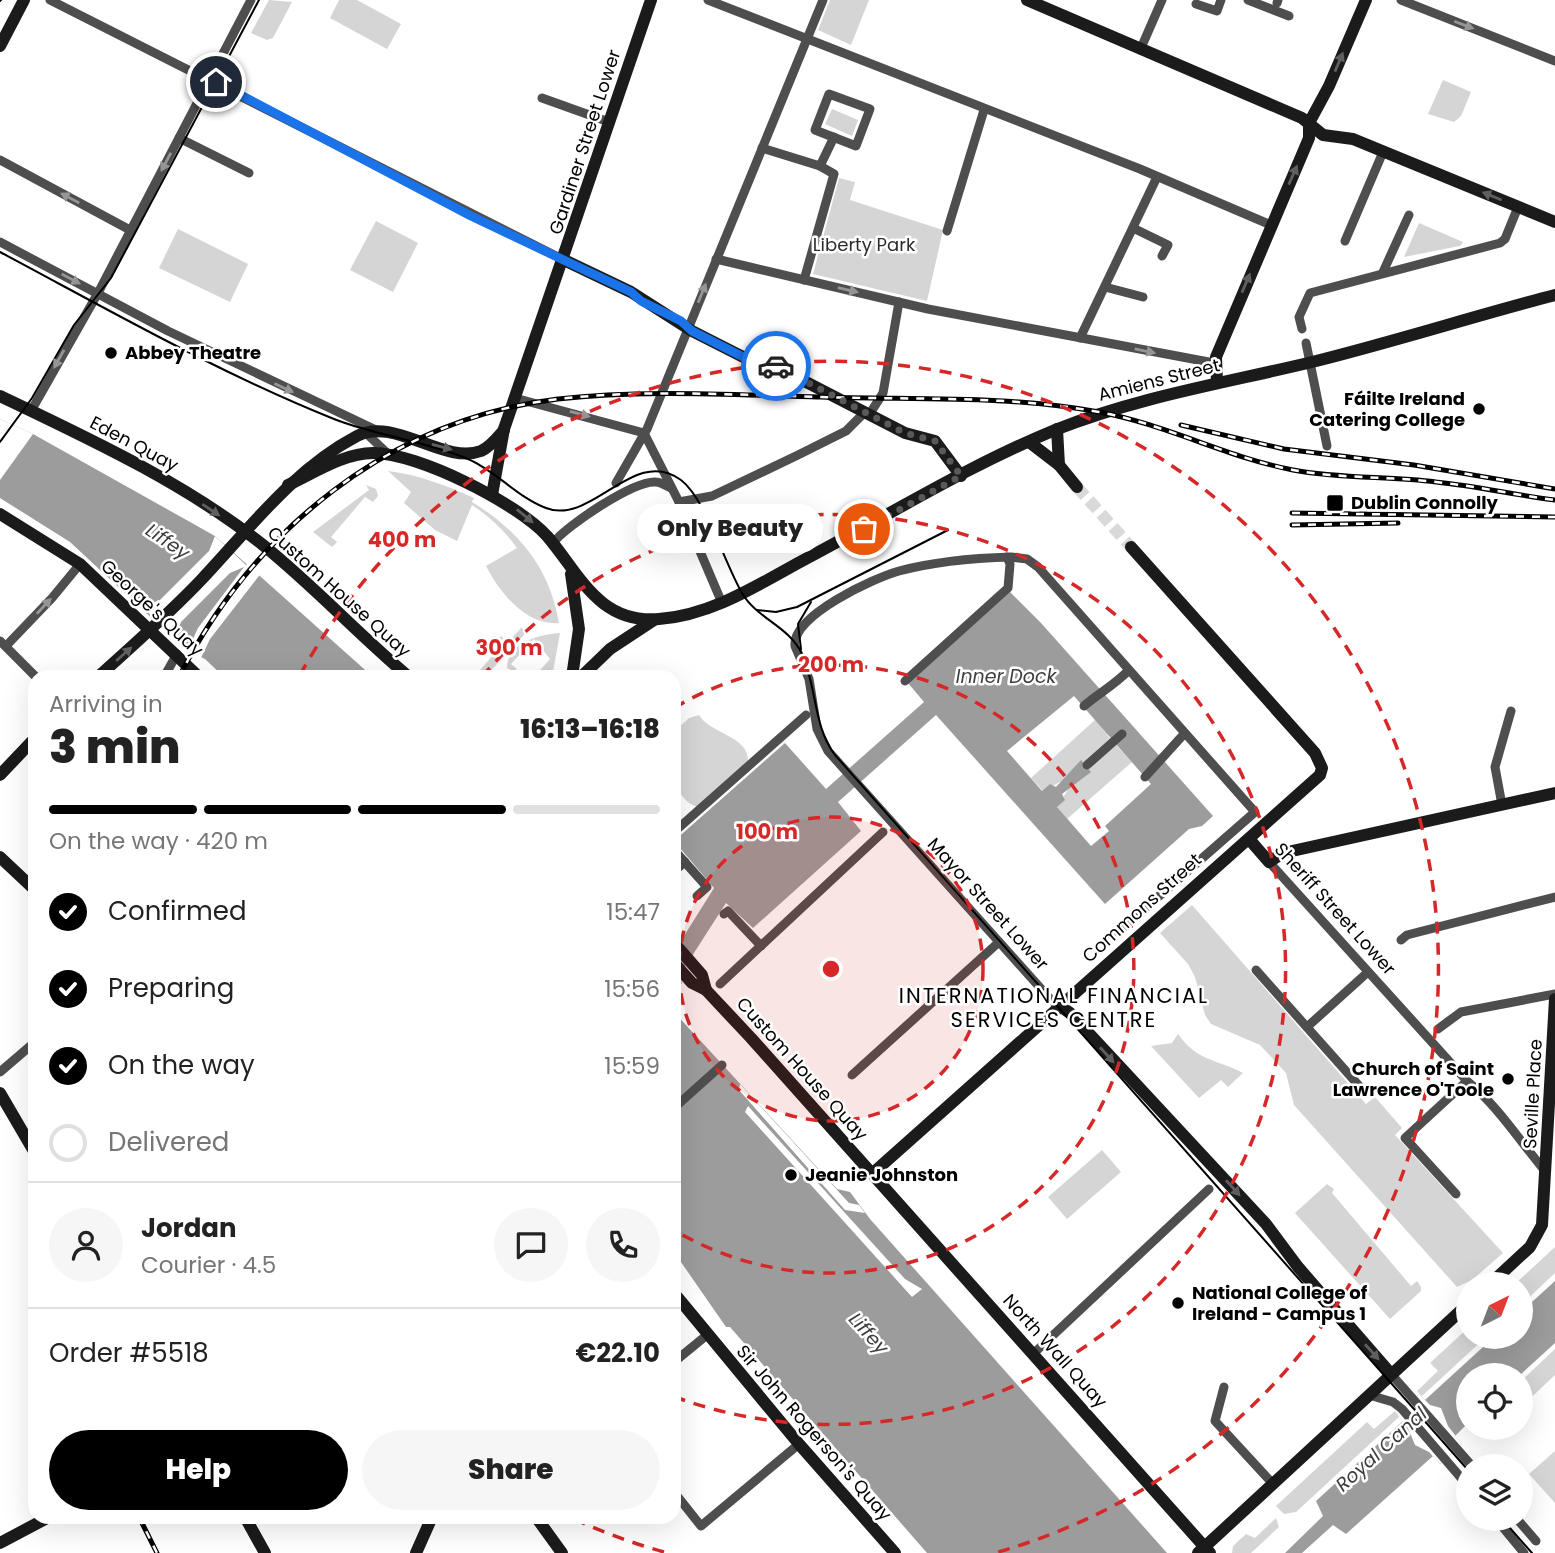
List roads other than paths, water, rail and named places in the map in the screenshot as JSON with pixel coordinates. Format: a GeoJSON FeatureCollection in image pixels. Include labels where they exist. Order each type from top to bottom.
{"type":"FeatureCollection","features":[{"type":"Feature","properties":{"kind":"main road"},"geometry":{"type":"LineString","coordinates":[[0,46],[24,0]]}},
{"type":"Feature","properties":{"kind":"main road","name":"Gardiner Street Lower"},"geometry":{"type":"LineString","coordinates":[[492,495],[514,398],[564,260],[651,0]]}},
{"type":"Feature","properties":{"kind":"main road"},"geometry":{"type":"LineString","coordinates":[[1027,0],[1309,123],[1323,135],[1344,136],[1555,222]]}},
{"type":"Feature","properties":{"kind":"main road"},"geometry":{"type":"LineString","coordinates":[[1217,383],[1214,363],[1308,138],[1309,123],[1329,86],[1366,0]]}},
{"type":"Feature","properties":{"kind":"main road"},"geometry":{"type":"LineString","coordinates":[[564,260],[631,292],[641,301],[757,364],[775,366],[905,433],[935,441],[961,476]]}},
{"type":"Feature","properties":{"kind":"main road","name":"Amiens Street"},"geometry":{"type":"LineString","coordinates":[[654,620],[693,614],[722,603],[961,476],[1057,429],[1133,402],[1312,362],[1555,295]]}},
{"type":"Feature","properties":{"kind":"main road","name":"Eden Quay"},"geometry":{"type":"LineString","coordinates":[[0,396],[177,487],[245,533]]}},
{"type":"Feature","properties":{"kind":"main road"},"geometry":{"type":"LineString","coordinates":[[106,670],[153,627],[231,548],[288,485],[334,449],[371,431],[467,453],[488,446],[505,429]]}},
{"type":"Feature","properties":{"kind":"main road"},"geometry":{"type":"LineString","coordinates":[[1057,429],[1059,466]]}},
{"type":"Feature","properties":{"kind":"main road"},"geometry":{"type":"LineString","coordinates":[[1029,442],[1059,466],[1077,487]]}},
{"type":"Feature","properties":{"kind":"main road"},"geometry":{"type":"LineString","coordinates":[[288,485],[352,456],[373,453],[447,474],[492,495],[527,517],[552,543],[570,570],[607,606],[630,616],[654,620]]}},
{"type":"Feature","properties":{"kind":"main road","name":"George's Quay"},"geometry":{"type":"LineString","coordinates":[[0,514],[79,564],[153,627],[192,670]]}},
{"type":"Feature","properties":{"kind":"main road","name":"Custom House Quay"},"geometry":{"type":"LineString","coordinates":[[245,533],[401,670]]}},
{"type":"Feature","properties":{"kind":"main road","name":"Sheriff Street Lower"},"geometry":{"type":"LineString","coordinates":[[1131,547],[1320,761],[1322,768],[1316,780],[1249,839],[1269,862]]}},
{"type":"Feature","properties":{"kind":"main road"},"geometry":{"type":"LineString","coordinates":[[570,570],[579,626],[573,670]]}},
{"type":"Feature","properties":{"kind":"main road"},"geometry":{"type":"LineString","coordinates":[[589,670],[620,641],[654,620]]}},
{"type":"Feature","properties":{"kind":"main road"},"geometry":{"type":"LineString","coordinates":[[0,775],[28,745]]}},
{"type":"Feature","properties":{"kind":"main road"},"geometry":{"type":"LineString","coordinates":[[1269,862],[1283,853],[1555,793]]}},
{"type":"Feature","properties":{"kind":"main road","name":"Commons Street"},"geometry":{"type":"LineString","coordinates":[[873,1173],[1249,839]]}},
{"type":"Feature","properties":{"kind":"main road"},"geometry":{"type":"LineString","coordinates":[[0,856],[28,883]]}},
{"type":"Feature","properties":{"kind":"main road","name":"Custom House Quay"},"geometry":{"type":"LineString","coordinates":[[681,956],[687,967]]}},
{"type":"Feature","properties":{"kind":"main road","name":"Custom House Quay"},"geometry":{"type":"LineString","coordinates":[[681,965],[702,975],[706,990],[873,1173]]}},
{"type":"Feature","properties":{"kind":"main road","name":"Seville Place"},"geometry":{"type":"LineString","coordinates":[[1503,1272],[1530,1247],[1541,1230],[1550,1192],[1547,1172],[1555,997]]}},
{"type":"Feature","properties":{"kind":"main road","name":"Mayor Street Lower"},"geometry":{"type":"LineString","coordinates":[[1060,1006],[1068,1011],[1266,1224],[1298,1267],[1391,1374]]}},
{"type":"Feature","properties":{"kind":"main road"},"geometry":{"type":"LineString","coordinates":[[0,1093],[28,1141]]}},
{"type":"Feature","properties":{"kind":"main road","name":"North Wall Quay"},"geometry":{"type":"LineString","coordinates":[[873,1173],[1204,1551]]}},
{"type":"Feature","properties":{"kind":"main road","name":"Sir John Rogerson's Quay"},"geometry":{"type":"LineString","coordinates":[[681,1302],[888,1551]]}},
{"type":"Feature","properties":{"kind":"main road"},"geometry":{"type":"LineString","coordinates":[[1204,1551],[1456,1315]]}},
{"type":"Feature","properties":{"kind":"main road"},"geometry":{"type":"LineString","coordinates":[[0,1543],[36,1524]]}},
{"type":"Feature","properties":{"kind":"main road"},"geometry":{"type":"LineString","coordinates":[[249,1524],[265,1553]]}},
{"type":"Feature","properties":{"kind":"main road"},"geometry":{"type":"LineString","coordinates":[[416,1553],[429,1524]]}},
{"type":"Feature","properties":{"kind":"main road"},"geometry":{"type":"LineString","coordinates":[[542,1524],[562,1553]]}},
{"type":"Feature","properties":{"kind":"street"},"geometry":{"type":"LineString","coordinates":[[50,0],[209,79],[471,216],[564,260]]}},
{"type":"Feature","properties":{"kind":"street"},"geometry":{"type":"LineString","coordinates":[[31,411],[98,293],[251,0]]}},
{"type":"Feature","properties":{"kind":"street"},"geometry":{"type":"LineString","coordinates":[[708,0],[1157,177],[1271,225]]}},
{"type":"Feature","properties":{"kind":"street"},"geometry":{"type":"LineString","coordinates":[[616,483],[644,433],[823,0]]}},
{"type":"Feature","properties":{"kind":"street"},"geometry":{"type":"LineString","coordinates":[[1141,48],[1162,0]]}},
{"type":"Feature","properties":{"kind":"street"},"geometry":{"type":"LineString","coordinates":[[1196,4],[1217,11],[1222,0]]}},
{"type":"Feature","properties":{"kind":"street"},"geometry":{"type":"LineString","coordinates":[[1248,0],[1289,16]]}},
{"type":"Feature","properties":{"kind":"street"},"geometry":{"type":"LineString","coordinates":[[1401,0],[1555,61]]}},
{"type":"Feature","properties":{"kind":"street"},"geometry":{"type":"LineString","coordinates":[[829,94],[870,109],[856,146],[834,137],[815,130],[829,94]]}},
{"type":"Feature","properties":{"kind":"street"},"geometry":{"type":"LineString","coordinates":[[542,97],[609,122]]}},
{"type":"Feature","properties":{"kind":"street"},"geometry":{"type":"LineString","coordinates":[[947,231],[984,110]]}},
{"type":"Feature","properties":{"kind":"street"},"geometry":{"type":"LineString","coordinates":[[820,166],[834,137]]}},
{"type":"Feature","properties":{"kind":"street"},"geometry":{"type":"LineString","coordinates":[[179,138],[249,173]]}},
{"type":"Feature","properties":{"kind":"street"},"geometry":{"type":"LineString","coordinates":[[762,148],[820,166],[834,174],[804,280]]}},
{"type":"Feature","properties":{"kind":"street"},"geometry":{"type":"LineString","coordinates":[[1345,241],[1383,152]]}},
{"type":"Feature","properties":{"kind":"street"},"geometry":{"type":"LineString","coordinates":[[0,160],[130,230]]}},
{"type":"Feature","properties":{"kind":"street"},"geometry":{"type":"LineString","coordinates":[[1080,338],[1157,177]]}},
{"type":"Feature","properties":{"kind":"street"},"geometry":{"type":"LineString","coordinates":[[1302,329],[1299,317],[1310,293],[1500,243],[1505,239],[1518,207]]}},
{"type":"Feature","properties":{"kind":"street"},"geometry":{"type":"LineString","coordinates":[[1383,272],[1409,215]]}},
{"type":"Feature","properties":{"kind":"street"},"geometry":{"type":"LineString","coordinates":[[1133,228],[1168,245],[1162,256]]}},
{"type":"Feature","properties":{"kind":"street"},"geometry":{"type":"LineString","coordinates":[[0,242],[223,358],[349,418],[371,431],[390,456]]}},
{"type":"Feature","properties":{"kind":"street"},"geometry":{"type":"LineString","coordinates":[[716,259],[899,302],[1214,363]]}},
{"type":"Feature","properties":{"kind":"street"},"geometry":{"type":"LineString","coordinates":[[1105,286],[1143,297]]}},
{"type":"Feature","properties":{"kind":"street"},"geometry":{"type":"LineString","coordinates":[[679,502],[712,496],[846,431],[867,414],[883,393],[899,302]]}},
{"type":"Feature","properties":{"kind":"street"},"geometry":{"type":"LineString","coordinates":[[1306,343],[1327,446]]}},
{"type":"Feature","properties":{"kind":"street"},"geometry":{"type":"LineString","coordinates":[[514,398],[644,433],[679,502],[722,603]]}},
{"type":"Feature","properties":{"kind":"street"},"geometry":{"type":"LineString","coordinates":[[552,543],[582,516],[642,484],[656,482],[671,488]]}},
{"type":"Feature","properties":{"kind":"street"},"geometry":{"type":"LineString","coordinates":[[1006,557],[1027,559],[1038,567],[1255,812],[1118,932]]}},
{"type":"Feature","properties":{"kind":"street"},"geometry":{"type":"LineString","coordinates":[[905,681],[1008,588],[1010,564],[1006,557]]}},
{"type":"Feature","properties":{"kind":"street","name":"Mayor Street Lower"},"geometry":{"type":"LineString","coordinates":[[1006,557],[901,571],[876,580],[808,619],[795,637],[797,652],[809,679],[820,738],[842,767],[1052,1001],[1060,1006]]}},
{"type":"Feature","properties":{"kind":"street"},"geometry":{"type":"LineString","coordinates":[[29,670],[3,643],[52,598],[79,564]]}},
{"type":"Feature","properties":{"kind":"street"},"geometry":{"type":"LineString","coordinates":[[168,670],[177,654]]}},
{"type":"Feature","properties":{"kind":"street"},"geometry":{"type":"LineString","coordinates":[[1084,706],[1101,691],[1110,690],[1128,671]]}},
{"type":"Feature","properties":{"kind":"street"},"geometry":{"type":"LineString","coordinates":[[1503,805],[1494,767],[1511,711]]}},
{"type":"Feature","properties":{"kind":"street"},"geometry":{"type":"LineString","coordinates":[[681,826],[806,715]]}},
{"type":"Feature","properties":{"kind":"street"},"geometry":{"type":"LineString","coordinates":[[1087,765],[1122,734]]}},
{"type":"Feature","properties":{"kind":"street"},"geometry":{"type":"LineString","coordinates":[[1146,777],[1164,760],[1166,751],[1184,734]]}},
{"type":"Feature","properties":{"kind":"street"},"geometry":{"type":"LineString","coordinates":[[720,984],[884,832]]}},
{"type":"Feature","properties":{"kind":"street"},"geometry":{"type":"LineString","coordinates":[[681,857],[707,887],[697,896]]}},
{"type":"Feature","properties":{"kind":"street"},"geometry":{"type":"LineString","coordinates":[[681,865],[685,862]]}},
{"type":"Feature","properties":{"kind":"street","name":"Sheriff Street Lower"},"geometry":{"type":"LineString","coordinates":[[1269,862],[1467,1081],[1492,1102],[1505,1125],[1547,1172]]}},
{"type":"Feature","properties":{"kind":"street"},"geometry":{"type":"LineString","coordinates":[[1401,940],[1407,935],[1555,897]]}},
{"type":"Feature","properties":{"kind":"street"},"geometry":{"type":"LineString","coordinates":[[724,914],[728,911],[761,946]]}},
{"type":"Feature","properties":{"kind":"street"},"geometry":{"type":"LineString","coordinates":[[852,1075],[999,942]]}},
{"type":"Feature","properties":{"kind":"street"},"geometry":{"type":"LineString","coordinates":[[1256,970],[1361,1088]]}},
{"type":"Feature","properties":{"kind":"street"},"geometry":{"type":"LineString","coordinates":[[1307,1027],[1368,972]]}},
{"type":"Feature","properties":{"kind":"street"},"geometry":{"type":"LineString","coordinates":[[1438,1029],[1461,1012],[1555,997]]}},
{"type":"Feature","properties":{"kind":"street"},"geometry":{"type":"LineString","coordinates":[[0,1072],[28,1048]]}},
{"type":"Feature","properties":{"kind":"street"},"geometry":{"type":"LineString","coordinates":[[681,1102],[722,1065]]}},
{"type":"Feature","properties":{"kind":"street"},"geometry":{"type":"LineString","coordinates":[[1457,1194],[1405,1138],[1467,1081]]}},
{"type":"Feature","properties":{"kind":"street"},"geometry":{"type":"LineString","coordinates":[[1033,1353],[1209,1189]]}},
{"type":"Feature","properties":{"kind":"street"},"geometry":{"type":"LineString","coordinates":[[681,1356],[707,1335]]}},
{"type":"Feature","properties":{"kind":"street"},"geometry":{"type":"LineString","coordinates":[[1391,1374],[1461,1454]]}},
{"type":"Feature","properties":{"kind":"street"},"geometry":{"type":"LineString","coordinates":[[1224,1387],[1215,1421],[1273,1484]]}},
{"type":"Feature","properties":{"kind":"street"},"geometry":{"type":"LineString","coordinates":[[1369,1395],[1393,1402],[1402,1409],[1456,1472]]}},
{"type":"Feature","properties":{"kind":"street"},"geometry":{"type":"LineString","coordinates":[[681,1501],[701,1526],[799,1444]]}},
{"type":"Feature","properties":{"kind":"street"},"geometry":{"type":"LineString","coordinates":[[1506,1531],[1524,1553]]}},
{"type":"Feature","properties":{"kind":"street"},"geometry":{"type":"LineString","coordinates":[[1527,1531],[1536,1541]]}},
{"type":"Feature","properties":{"kind":"water","name":"Liffey"},"geometry":{"type":"Polygon","coordinates":[[[0,419],[33,434],[215,536],[365,670],[217,670],[205,659],[186,650],[70,542],[0,498],[0,419]]]}},
{"type":"Feature","properties":{"kind":"water","name":"Inner Dock"},"geometry":{"type":"Polygon","coordinates":[[[1010,592],[1041,623],[1213,816],[1202,826],[1189,829],[1105,904],[936,715],[838,802],[861,831],[753,928],[726,903],[681,973],[681,941],[714,888],[681,849],[681,835],[785,743],[826,789],[924,702],[908,683],[1010,592]],[[1074,696],[1007,751],[1042,791],[1050,784],[1056,787],[1081,760],[1091,772],[1062,794],[1065,800],[1057,807],[1091,846],[1109,831],[1105,826],[1151,784],[1074,696]]]}},
{"type":"Feature","properties":{"kind":"water","name":"Liffey"},"geometry":{"type":"Polygon","coordinates":[[[681,1020],[837,1189],[850,1192],[870,1219],[1167,1553],[927,1553],[730,1327],[726,1327],[681,1262],[681,1020]]]}},
{"type":"Feature","properties":{"kind":"water"},"geometry":{"type":"Polygon","coordinates":[[[1555,1281],[1555,1343],[1533,1363],[1466,1363],[1481,1349],[1533,1349],[1533,1301],[1555,1281]]]}},
{"type":"Feature","properties":{"kind":"water","name":"Royal Canal"},"geometry":{"type":"Polygon","coordinates":[[[1456,1372],[1455,1436],[1462,1444],[1440,1464],[1433,1456],[1346,1534],[1333,1525],[1302,1553],[1285,1553],[1323,1516],[1316,1501],[1403,1421],[1397,1414],[1419,1394],[1425,1400],[1456,1372]]]}},
{"type":"Feature","properties":{"kind":"tunnel"},"geometry":{"type":"LineString","coordinates":[[1077,487],[1131,547]]}},
{"type":"Feature","properties":{"kind":"tram line"},"geometry":{"type":"LineString","coordinates":[[0,442],[32,398],[74,325],[111,278],[259,0]]}},
{"type":"Feature","properties":{"kind":"tram line"},"geometry":{"type":"LineString","coordinates":[[0,252],[249,382],[350,425],[468,459],[546,508],[563,511],[580,506],[630,478],[647,472],[664,472],[681,480],[698,501],[735,581],[748,602],[789,636],[802,654],[823,732],[835,755],[1456,1456]]}},
{"type":"Feature","properties":{"kind":"tram line"},"geometry":{"type":"LineString","coordinates":[[757,610],[776,612],[797,607],[948,530]]}},
{"type":"Feature","properties":{"kind":"tram line"},"geometry":{"type":"LineString","coordinates":[[801,649],[798,624],[811,602]]}},
{"type":"Feature","properties":{"kind":"tram line"},"geometry":{"type":"LineString","coordinates":[[1513,1531],[1532,1553]]}},
{"type":"Feature","properties":{"kind":"railway"},"geometry":{"type":"LineString","coordinates":[[183,670],[210,624],[246,574],[288,530],[334,490],[384,457],[438,430],[497,411],[558,399],[624,394],[690,394],[960,399],[1030,403],[1124,418],[1293,470],[1436,482],[1555,500]]}},
{"type":"Feature","properties":{"kind":"railway"},"geometry":{"type":"LineString","coordinates":[[1181,425],[1284,449],[1414,465],[1555,489]]}},
{"type":"Feature","properties":{"kind":"railway"},"geometry":{"type":"LineString","coordinates":[[1292,513],[1555,517]]}},
{"type":"Feature","properties":{"kind":"railway"},"geometry":{"type":"LineString","coordinates":[[1292,525],[1398,523]]}},
{"type":"Feature","properties":{"kind":"railway"},"geometry":{"type":"LineString","coordinates":[[142,1524],[157,1553]]}},
{"type":"Feature","properties":{"kind":"place","name":"Abbey Theatre"},"geometry":{"type":"Point","coordinates":[111,353]}},
{"type":"Feature","properties":{"kind":"place","name":"Fáilte Ireland Catering College"},"geometry":{"type":"Point","coordinates":[1479,409]}},
{"type":"Feature","properties":{"kind":"place","name":"Dublin Connolly"},"geometry":{"type":"Point","coordinates":[1335,503]}},
{"type":"Feature","properties":{"kind":"place","name":"Only Beauty"},"geometry":{"type":"Point","coordinates":[864,529]}},
{"type":"Feature","properties":{"kind":"place","name":"Church of Saint Lawrence O'Toole"},"geometry":{"type":"Point","coordinates":[1508,1079]}},
{"type":"Feature","properties":{"kind":"place","name":"Jeanie Johnston"},"geometry":{"type":"Point","coordinates":[791,1175]}},
{"type":"Feature","properties":{"kind":"place","name":"National College of Ireland - Campus 1"},"geometry":{"type":"Point","coordinates":[1178,1303]}},
{"type":"Feature","properties":{"kind":"district","name":"INTERNATIONAL FINANCIAL SERVICES CENTRE"},"geometry":{"type":"Point","coordinates":[1054,1008]}},
{"type":"Feature","properties":{"kind":"park label","name":"Liberty Park"},"geometry":{"type":"Point","coordinates":[864,245]}}]}
